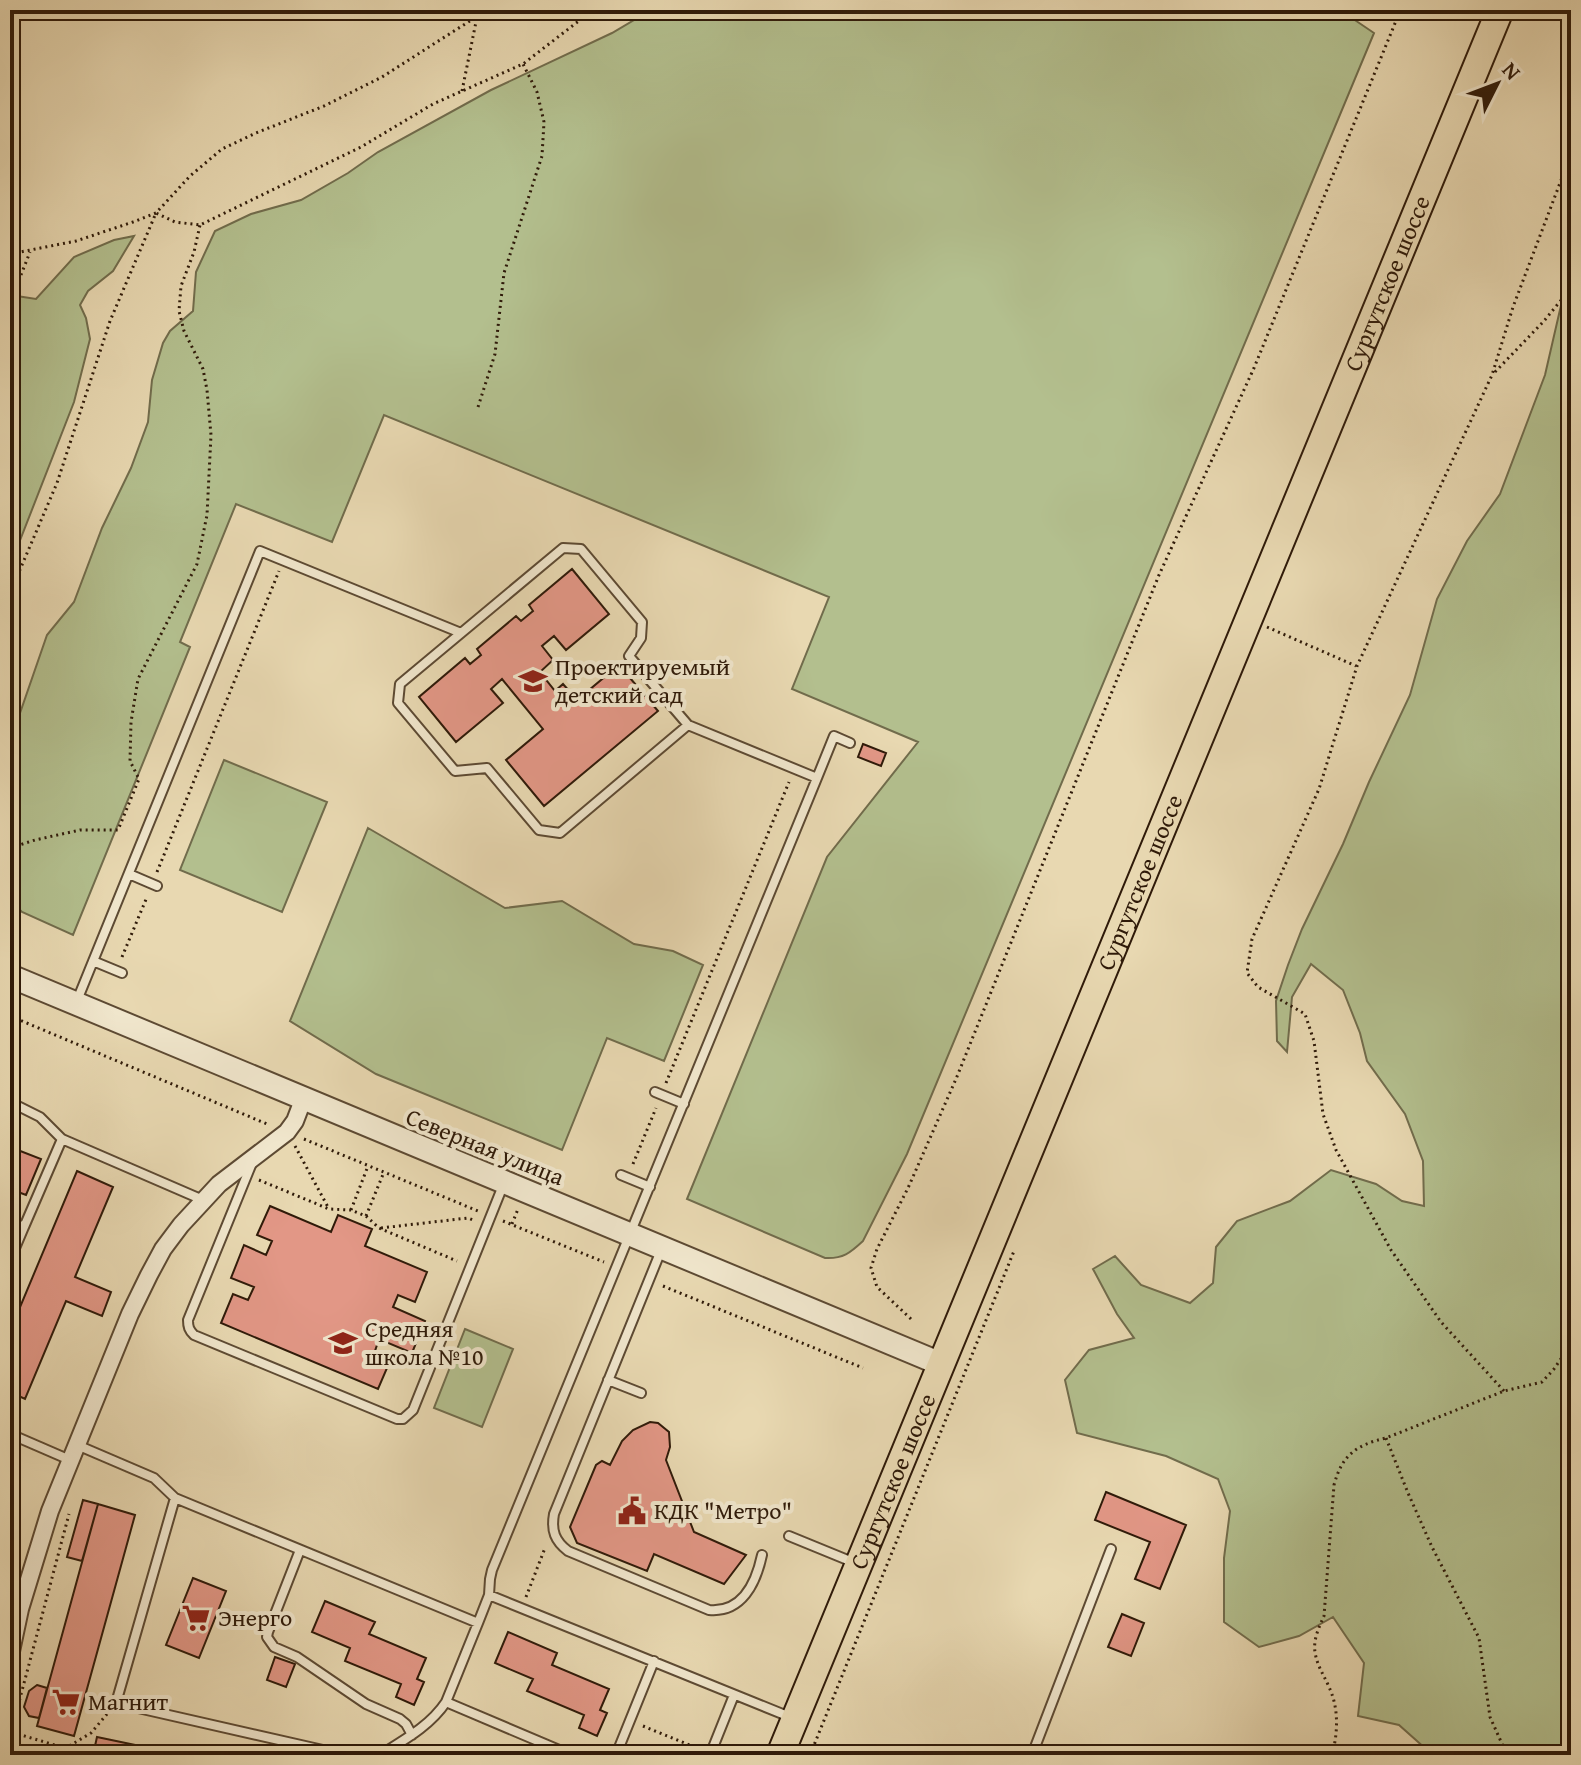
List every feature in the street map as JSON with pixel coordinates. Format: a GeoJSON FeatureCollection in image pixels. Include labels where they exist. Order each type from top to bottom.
{"type":"FeatureCollection","features":[{"type":"Feature","properties":{"kind":"main road","name":"Сургутское шоссе"},"geometry":{"type":"LineString","coordinates":[[780,1755],[1500,10]]}},
{"type":"Feature","properties":{"kind":"street","name":"Северная улица"},"geometry":{"type":"LineString","coordinates":[[10,976],[941,1364]]}},
{"type":"Feature","properties":{"kind":"street"},"geometry":{"type":"LineString","coordinates":[[10,1656],[20,1609],[50,1511],[130,1314],[149,1275],[172,1237],[204,1200],[227,1177],[287,1132],[303,1100]]}},
{"type":"Feature","properties":{"kind":"lane"},"geometry":{"type":"LineString","coordinates":[[688,725],[560,833],[539,830],[487,768],[455,771],[398,703],[400,684],[563,548],[581,549],[642,622],[641,638],[629,656],[688,725],[817,778]]}},
{"type":"Feature","properties":{"kind":"lane"},"geometry":{"type":"LineString","coordinates":[[76,1004],[260,551],[461,633]]}},
{"type":"Feature","properties":{"kind":"lane"},"geometry":{"type":"LineString","coordinates":[[380,1755],[432,1720],[446,1702],[489,1595],[492,1570],[834,736],[850,743]]}},
{"type":"Feature","properties":{"kind":"lane"},"geometry":{"type":"LineString","coordinates":[[129,874],[155,884]]}},
{"type":"Feature","properties":{"kind":"lane"},"geometry":{"type":"LineString","coordinates":[[93,961],[119,972]]}},
{"type":"Feature","properties":{"kind":"lane"},"geometry":{"type":"LineString","coordinates":[[658,1093],[684,1104]]}},
{"type":"Feature","properties":{"kind":"lane"},"geometry":{"type":"LineString","coordinates":[[10,1102],[40,1117],[62,1139],[204,1200]]}},
{"type":"Feature","properties":{"kind":"lane"},"geometry":{"type":"LineString","coordinates":[[10,1260],[62,1139]]}},
{"type":"Feature","properties":{"kind":"lane"},"geometry":{"type":"LineString","coordinates":[[255,1156],[188,1320],[190,1331],[397,1419],[403,1419],[413,1410],[505,1182]]}},
{"type":"Feature","properties":{"kind":"lane"},"geometry":{"type":"LineString","coordinates":[[624,1176],[650,1187]]}},
{"type":"Feature","properties":{"kind":"lane"},"geometry":{"type":"LineString","coordinates":[[10,1221],[24,1227]]}},
{"type":"Feature","properties":{"kind":"lane"},"geometry":{"type":"LineString","coordinates":[[662,1248],[554,1514],[554,1536],[568,1551],[709,1610],[730,1608],[742,1598],[759,1568],[762,1555]]}},
{"type":"Feature","properties":{"kind":"lane"},"geometry":{"type":"LineString","coordinates":[[608,1380],[641,1393]]}},
{"type":"Feature","properties":{"kind":"lane"},"geometry":{"type":"LineString","coordinates":[[10,1434],[154,1478],[175,1498],[478,1623]]}},
{"type":"Feature","properties":{"kind":"lane"},"geometry":{"type":"LineString","coordinates":[[175,1498],[116,1703],[345,1755]]}},
{"type":"Feature","properties":{"kind":"lane"},"geometry":{"type":"LineString","coordinates":[[789,1536],[858,1564]]}},
{"type":"Feature","properties":{"kind":"lane"},"geometry":{"type":"LineString","coordinates":[[1032,1755],[1111,1549]]}},
{"type":"Feature","properties":{"kind":"lane"},"geometry":{"type":"LineString","coordinates":[[300,1550],[268,1632],[270,1642],[307,1663],[366,1704],[400,1719],[412,1735]]}},
{"type":"Feature","properties":{"kind":"lane"},"geometry":{"type":"LineString","coordinates":[[489,1595],[795,1718]]}},
{"type":"Feature","properties":{"kind":"lane"},"geometry":{"type":"LineString","coordinates":[[616,1755],[654,1661]]}},
{"type":"Feature","properties":{"kind":"lane"},"geometry":{"type":"LineString","coordinates":[[710,1754],[734,1695]]}},
{"type":"Feature","properties":{"kind":"lane"},"geometry":{"type":"LineString","coordinates":[[446,1702],[571,1755]]}},
{"type":"Feature","properties":{"kind":"lane"},"geometry":{"type":"LineString","coordinates":[[533,1755],[538,1741]]}},
{"type":"Feature","properties":{"kind":"path"},"geometry":{"type":"LineString","coordinates":[[10,593],[57,483],[110,321],[156,213],[190,176],[222,149],[324,106],[382,77],[487,10]]}},
{"type":"Feature","properties":{"kind":"path"},"geometry":{"type":"LineString","coordinates":[[10,254],[76,241],[156,213],[175,222],[200,225],[361,147],[433,104],[523,64],[593,10]]}},
{"type":"Feature","properties":{"kind":"path"},"geometry":{"type":"LineString","coordinates":[[911,1319],[877,1287],[871,1268],[877,1249],[908,1188],[956,1079],[1159,575],[1254,368],[1398,16],[1390,10]]}},
{"type":"Feature","properties":{"kind":"path"},"geometry":{"type":"LineString","coordinates":[[462,91],[477,16]]}},
{"type":"Feature","properties":{"kind":"path"},"geometry":{"type":"LineString","coordinates":[[478,407],[495,354],[504,273],[542,156],[544,122],[537,92],[523,64]]}},
{"type":"Feature","properties":{"kind":"path"},"geometry":{"type":"LineString","coordinates":[[1504,1391],[1441,1322],[1391,1250],[1336,1150],[1323,1114],[1314,1041],[1305,1014],[1258,987],[1247,973],[1252,939],[1319,789],[1357,666],[1492,375],[1513,307],[1571,154]]}},
{"type":"Feature","properties":{"kind":"path"},"geometry":{"type":"LineString","coordinates":[[10,848],[80,830],[118,830],[139,779],[130,761],[131,722],[138,679],[197,564],[207,515],[211,435],[207,390],[203,369],[184,331],[179,311],[181,286],[200,225]]}},
{"type":"Feature","properties":{"kind":"path"},"geometry":{"type":"LineString","coordinates":[[10,303],[30,252]]}},
{"type":"Feature","properties":{"kind":"path"},"geometry":{"type":"LineString","coordinates":[[1492,375],[1571,288]]}},
{"type":"Feature","properties":{"kind":"path"},"geometry":{"type":"LineString","coordinates":[[119,972],[284,560]]}},
{"type":"Feature","properties":{"kind":"path"},"geometry":{"type":"LineString","coordinates":[[1249,619],[1357,666]]}},
{"type":"Feature","properties":{"kind":"path"},"geometry":{"type":"LineString","coordinates":[[624,1176],[796,770]]}},
{"type":"Feature","properties":{"kind":"path"},"geometry":{"type":"LineString","coordinates":[[10,1016],[617,1267]]}},
{"type":"Feature","properties":{"kind":"path"},"geometry":{"type":"LineString","coordinates":[[287,1132],[329,1209]]}},
{"type":"Feature","properties":{"kind":"path"},"geometry":{"type":"LineString","coordinates":[[351,1210],[368,1166]]}},
{"type":"Feature","properties":{"kind":"path"},"geometry":{"type":"LineString","coordinates":[[366,1216],[384,1172]]}},
{"type":"Feature","properties":{"kind":"path"},"geometry":{"type":"LineString","coordinates":[[247,1175],[329,1209],[351,1210],[366,1216],[379,1228],[471,1267]]}},
{"type":"Feature","properties":{"kind":"path"},"geometry":{"type":"LineString","coordinates":[[379,1228],[468,1218],[488,1226]]}},
{"type":"Feature","properties":{"kind":"path"},"geometry":{"type":"LineString","coordinates":[[810,1755],[1017,1244]]}},
{"type":"Feature","properties":{"kind":"path"},"geometry":{"type":"LineString","coordinates":[[649,1280],[863,1368]]}},
{"type":"Feature","properties":{"kind":"path"},"geometry":{"type":"LineString","coordinates":[[1332,1755],[1337,1735],[1336,1711],[1331,1689],[1320,1671],[1314,1650],[1324,1616],[1334,1485],[1339,1467],[1351,1452],[1374,1440],[1504,1391],[1542,1382],[1571,1344]]}},
{"type":"Feature","properties":{"kind":"path"},"geometry":{"type":"LineString","coordinates":[[1386,1438],[1432,1547],[1479,1638],[1490,1717],[1507,1755]]}},
{"type":"Feature","properties":{"kind":"path"},"geometry":{"type":"LineString","coordinates":[[65,1748],[11,1732],[71,1509]]}},
{"type":"Feature","properties":{"kind":"path"},"geometry":{"type":"LineString","coordinates":[[54,1755],[91,1733],[116,1703]]}},
{"type":"Feature","properties":{"kind":"path"},"geometry":{"type":"LineString","coordinates":[[630,1721],[710,1754]]}},
{"type":"Feature","properties":{"kind":"path"},"geometry":{"type":"LineString","coordinates":[[65,1748],[66,1755]]}},
{"type":"Feature","properties":{"kind":"green space"},"geometry":{"type":"Polygon","coordinates":[[[651,10],[1340,10],[1374,33],[907,1154],[863,1241],[850,1252],[837,1257],[825,1258],[687,1199],[827,857],[918,742],[792,689],[829,597],[384,415],[332,542],[236,504],[180,642],[190,647],[73,935],[22,912],[10,900],[14,878],[10,872],[10,729],[20,713],[47,635],[74,602],[102,528],[131,468],[148,422],[152,380],[163,343],[170,331],[193,311],[196,272],[215,231],[251,214],[301,200],[378,152],[491,90],[612,33],[651,10]]]}},
{"type":"Feature","properties":{"kind":"green space"},"geometry":{"type":"Polygon","coordinates":[[[134,236],[113,271],[88,291],[80,305],[90,339],[74,402],[10,566],[10,295],[36,299],[74,257],[114,240],[134,236]]]}},
{"type":"Feature","properties":{"kind":"green space"},"geometry":{"type":"Polygon","coordinates":[[[1571,280],[1571,1755],[1374,1755],[1426,1749],[1399,1725],[1358,1716],[1364,1663],[1333,1617],[1299,1636],[1259,1647],[1224,1622],[1224,1558],[1230,1511],[1218,1479],[1166,1456],[1077,1433],[1065,1380],[1089,1350],[1134,1338],[1093,1269],[1115,1256],[1141,1285],[1190,1303],[1213,1283],[1216,1247],[1237,1221],[1290,1201],[1331,1170],[1376,1184],[1402,1201],[1424,1206],[1423,1161],[1405,1114],[1367,1061],[1343,990],[1311,964],[1292,997],[1287,1052],[1277,1041],[1276,1001],[1302,929],[1410,695],[1437,599],[1467,541],[1500,494],[1545,375],[1562,301],[1571,280]]]}},
{"type":"Feature","properties":{"kind":"green space"},"geometry":{"type":"Polygon","coordinates":[[[224,760],[327,802],[282,912],[180,870],[224,760]]]}},
{"type":"Feature","properties":{"kind":"green space"},"geometry":{"type":"Polygon","coordinates":[[[368,828],[505,908],[562,901],[634,944],[673,951],[703,965],[664,1061],[607,1038],[562,1150],[376,1074],[290,1021],[368,828]]]}},
{"type":"Feature","properties":{"kind":"green space"},"geometry":{"type":"Polygon","coordinates":[[[465,1329],[513,1349],[482,1427],[434,1408],[465,1329]]]}},
{"type":"Feature","properties":{"kind":"building"},"geometry":{"type":"Polygon","coordinates":[[[572,569],[609,614],[566,650],[554,636],[542,646],[553,660],[540,672],[555,691],[563,684],[577,700],[619,665],[658,711],[544,806],[506,760],[543,729],[502,679],[491,689],[503,703],[456,742],[419,697],[465,658],[470,664],[481,655],[477,649],[516,616],[521,621],[533,611],[529,605],[572,569]]]}},
{"type":"Feature","properties":{"kind":"building"},"geometry":{"type":"Polygon","coordinates":[[[863,744],[886,753],[881,766],[858,757],[863,744]]]}},
{"type":"Feature","properties":{"kind":"building"},"geometry":{"type":"Polygon","coordinates":[[[10,1147],[41,1159],[26,1195],[10,1189],[10,1147]]]}},
{"type":"Feature","properties":{"kind":"building"},"geometry":{"type":"Polygon","coordinates":[[[77,1171],[113,1187],[75,1277],[111,1292],[102,1316],[66,1301],[25,1399],[10,1392],[10,1331],[77,1171]]]}},
{"type":"Feature","properties":{"kind":"building"},"geometry":{"type":"Polygon","coordinates":[[[270,1206],[331,1232],[338,1215],[372,1229],[365,1246],[427,1272],[415,1302],[398,1295],[393,1307],[425,1321],[412,1353],[379,1339],[374,1354],[390,1361],[378,1389],[221,1323],[233,1294],[248,1300],[254,1287],[231,1278],[244,1245],[266,1255],[272,1241],[257,1235],[270,1206]]]}},
{"type":"Feature","properties":{"kind":"building","name":"КДК \"Метро\""},"geometry":{"type":"Polygon","coordinates":[[[650,1422],[658,1423],[669,1432],[670,1447],[666,1460],[694,1532],[746,1555],[724,1584],[654,1554],[647,1571],[577,1543],[570,1527],[596,1465],[602,1461],[610,1465],[622,1441],[633,1430],[650,1422]]]}},
{"type":"Feature","properties":{"kind":"building"},"geometry":{"type":"Polygon","coordinates":[[[1106,1492],[1186,1525],[1160,1589],[1135,1579],[1150,1542],[1095,1520],[1106,1492]]]}},
{"type":"Feature","properties":{"kind":"building"},"geometry":{"type":"Polygon","coordinates":[[[83,1500],[98,1504],[82,1561],[67,1557],[83,1500]]]}},
{"type":"Feature","properties":{"kind":"building"},"geometry":{"type":"Polygon","coordinates":[[[98,1504],[135,1515],[74,1736],[37,1726],[98,1504]]]}},
{"type":"Feature","properties":{"kind":"building","name":"Энерго"},"geometry":{"type":"Polygon","coordinates":[[[193,1578],[226,1591],[199,1658],[166,1645],[193,1578]]]}},
{"type":"Feature","properties":{"kind":"building"},"geometry":{"type":"Polygon","coordinates":[[[325,1601],[375,1622],[369,1634],[426,1658],[417,1679],[424,1682],[414,1705],[396,1697],[401,1684],[345,1661],[350,1648],[312,1632],[325,1601]]]}},
{"type":"Feature","properties":{"kind":"building"},"geometry":{"type":"Polygon","coordinates":[[[1122,1614],[1144,1623],[1131,1656],[1108,1647],[1122,1614]]]}},
{"type":"Feature","properties":{"kind":"building"},"geometry":{"type":"Polygon","coordinates":[[[508,1632],[557,1653],[552,1665],[609,1689],[600,1710],[607,1713],[597,1736],[579,1728],[584,1715],[527,1691],[533,1679],[495,1663],[508,1632]]]}},
{"type":"Feature","properties":{"kind":"building"},"geometry":{"type":"Polygon","coordinates":[[[275,1657],[295,1664],[286,1687],[267,1680],[275,1657]]]}},
{"type":"Feature","properties":{"kind":"building"},"geometry":{"type":"Polygon","coordinates":[[[37,1685],[47,1688],[39,1718],[29,1716],[24,1707],[29,1691],[37,1685]]]}},
{"type":"Feature","properties":{"kind":"building"},"geometry":{"type":"Polygon","coordinates":[[[97,1737],[164,1751],[182,1755],[93,1755],[97,1737]]]}},
{"type":"Feature","properties":{"kind":"place","name":"Проектируемый детский сад"},"geometry":{"type":"Point","coordinates":[533,681]}},
{"type":"Feature","properties":{"kind":"place","name":"Средняя школа №10"},"geometry":{"type":"Point","coordinates":[343,1343]}},
{"type":"Feature","properties":{"kind":"place","name":"КДК \"Метро\""},"geometry":{"type":"Point","coordinates":[632,1511]}},
{"type":"Feature","properties":{"kind":"place","name":"Энерго"},"geometry":{"type":"Point","coordinates":[196,1618]}},
{"type":"Feature","properties":{"kind":"place","name":"Магнит"},"geometry":{"type":"Point","coordinates":[66,1702]}}]}
